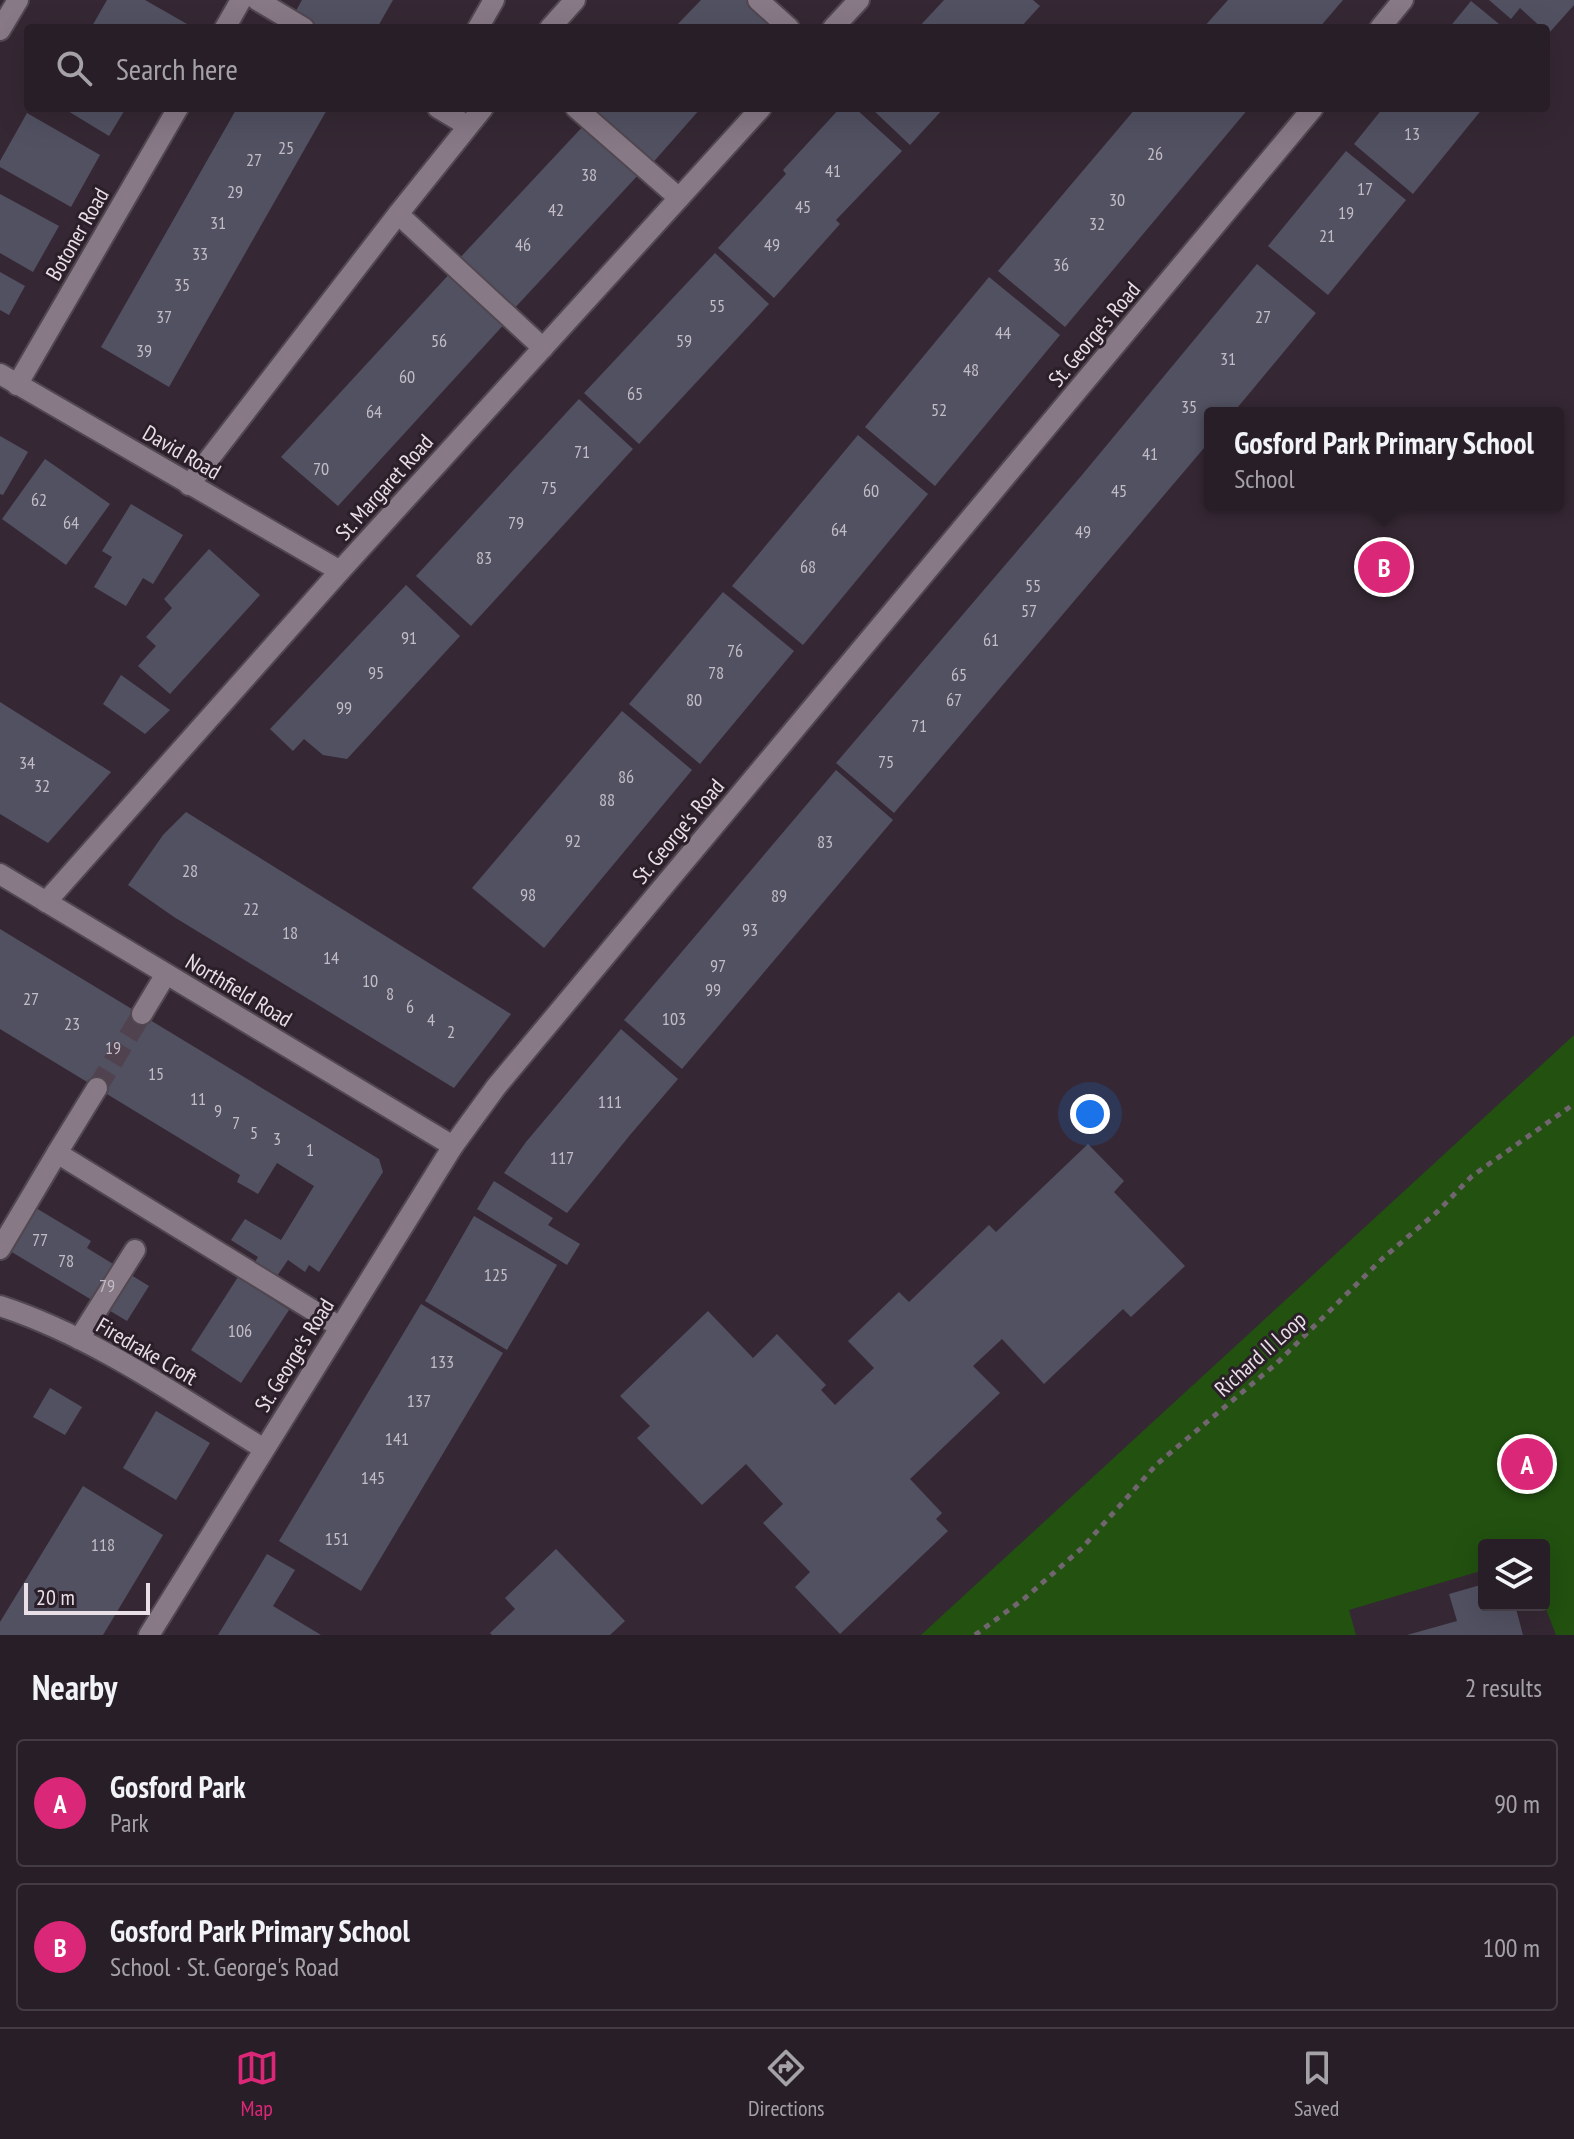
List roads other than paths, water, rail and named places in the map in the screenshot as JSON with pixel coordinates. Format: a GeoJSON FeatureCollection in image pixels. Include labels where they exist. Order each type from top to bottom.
{"type":"FeatureCollection","features":[{"type":"Feature","properties":{"kind":"street"},"geometry":{"type":"LineString","coordinates":[[0,30],[18,0]]}},
{"type":"Feature","properties":{"kind":"street"},"geometry":{"type":"LineString","coordinates":[[227,24],[241,0]]}},
{"type":"Feature","properties":{"kind":"street"},"geometry":{"type":"LineString","coordinates":[[257,0],[297,24]]}},
{"type":"Feature","properties":{"kind":"street"},"geometry":{"type":"LineString","coordinates":[[480,24],[494,0]]}},
{"type":"Feature","properties":{"kind":"street"},"geometry":{"type":"LineString","coordinates":[[554,24],[575,0]]}},
{"type":"Feature","properties":{"kind":"street"},"geometry":{"type":"LineString","coordinates":[[758,0],[785,24]]}},
{"type":"Feature","properties":{"kind":"street"},"geometry":{"type":"LineString","coordinates":[[837,24],[859,0]]}},
{"type":"Feature","properties":{"kind":"street"},"geometry":{"type":"LineString","coordinates":[[1383,24],[1403,0]]}},
{"type":"Feature","properties":{"kind":"street","name":"Botoner Road"},"geometry":{"type":"LineString","coordinates":[[9,380],[176,112]]}},
{"type":"Feature","properties":{"kind":"street"},"geometry":{"type":"LineString","coordinates":[[445,112],[468,126]]}},
{"type":"Feature","properties":{"kind":"street"},"geometry":{"type":"LineString","coordinates":[[189,485],[480,112]]}},
{"type":"Feature","properties":{"kind":"street"},"geometry":{"type":"LineString","coordinates":[[581,112],[679,198]]}},
{"type":"Feature","properties":{"kind":"street","name":"St. Margaret Road"},"geometry":{"type":"LineString","coordinates":[[46,902],[340,571],[757,112]]}},
{"type":"Feature","properties":{"kind":"street","name":"St. George's Road"},"geometry":{"type":"LineString","coordinates":[[149,1635],[453,1146],[525,1052],[1310,112]]}},
{"type":"Feature","properties":{"kind":"street"},"geometry":{"type":"LineString","coordinates":[[398,214],[543,348]]}},
{"type":"Feature","properties":{"kind":"street","name":"David Road"},"geometry":{"type":"LineString","coordinates":[[9,380],[340,571]]}},
{"type":"Feature","properties":{"kind":"street","name":"Northfield Road"},"geometry":{"type":"LineString","coordinates":[[0,874],[453,1146]]}},
{"type":"Feature","properties":{"kind":"street"},"geometry":{"type":"LineString","coordinates":[[142,1014],[166,974]]}},
{"type":"Feature","properties":{"kind":"street"},"geometry":{"type":"LineString","coordinates":[[0,1249],[97,1088]]}},
{"type":"Feature","properties":{"kind":"street"},"geometry":{"type":"LineString","coordinates":[[57,1153],[340,1327]]}},
{"type":"Feature","properties":{"kind":"street"},"geometry":{"type":"LineString","coordinates":[[79,1339],[135,1250]]}},
{"type":"Feature","properties":{"kind":"street","name":"Firedrake Croft"},"geometry":{"type":"LineString","coordinates":[[0,1306],[79,1339],[264,1449]]}},
{"type":"Feature","properties":{"kind":"tunnel"},"geometry":{"type":"LineString","coordinates":[[97,1088],[142,1014]]}},
{"type":"Feature","properties":{"kind":"place","name":"Gosford Park Primary School"},"geometry":{"type":"Point","coordinates":[1384,567]}},
{"type":"Feature","properties":{"kind":"place","name":"Gosford Park"},"geometry":{"type":"Point","coordinates":[1527,1464]}}]}
